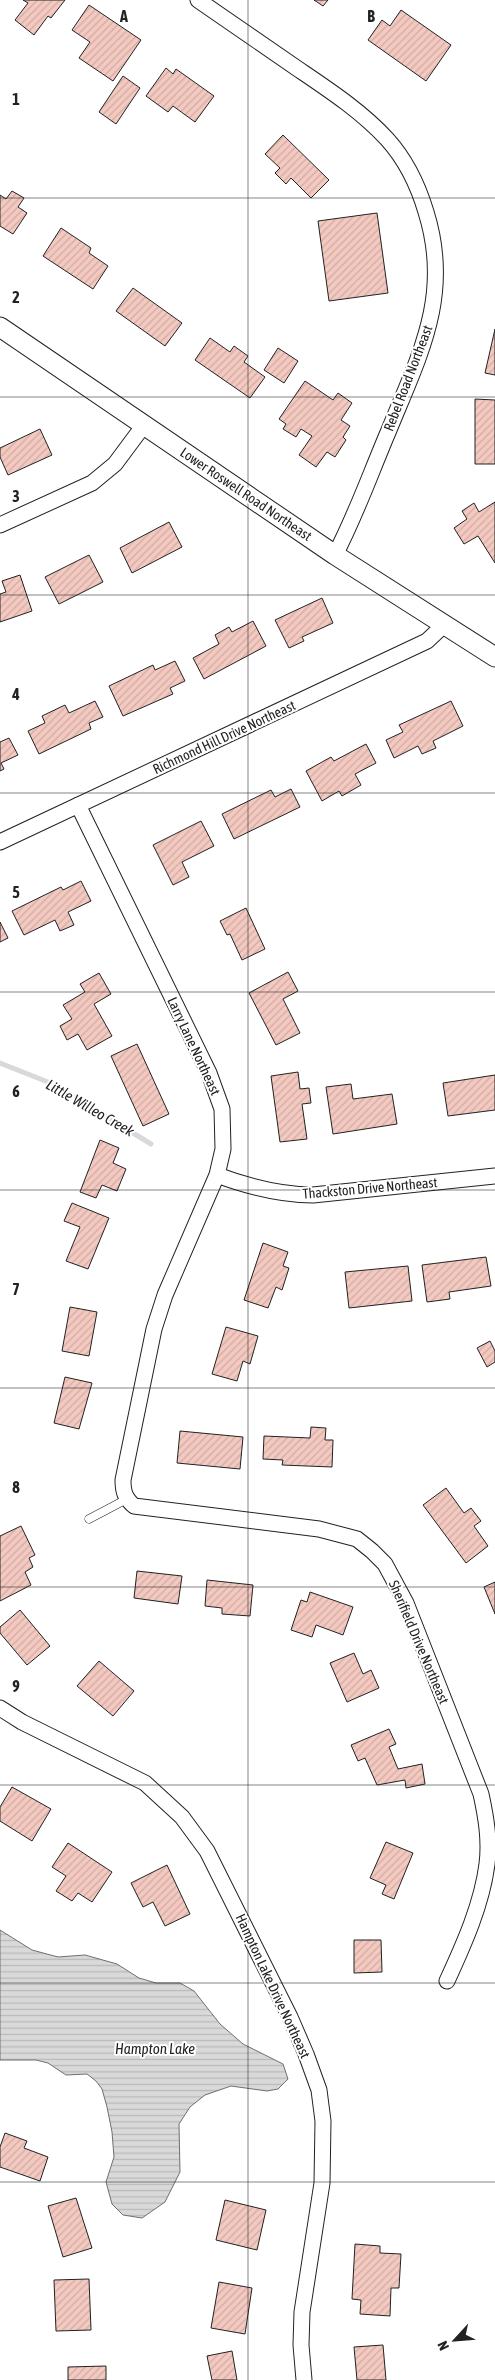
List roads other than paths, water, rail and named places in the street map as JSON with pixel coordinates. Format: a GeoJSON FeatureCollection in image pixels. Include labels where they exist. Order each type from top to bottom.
{"type":"FeatureCollection","features":[{"type":"Feature","properties":{"kind":"street","name":"Rebel Road Northeast"},"geometry":{"type":"LineString","coordinates":[[198,0],[366,118],[388,140],[405,163],[420,192],[429,221],[436,252],[437,276],[427,332],[335,555]]}},
{"type":"Feature","properties":{"kind":"street","name":"Lower Roswell Road Northeast"},"geometry":{"type":"LineString","coordinates":[[0,327],[335,555],[495,657]]}},
{"type":"Feature","properties":{"kind":"street"},"geometry":{"type":"LineString","coordinates":[[0,525],[92,483],[115,464],[144,425]]}},
{"type":"Feature","properties":{"kind":"street","name":"Richmond Hill Drive Northeast"},"geometry":{"type":"LineString","coordinates":[[0,842],[427,641],[444,625]]}},
{"type":"Feature","properties":{"kind":"street","name":"Larry Lane Northeast"},"geometry":{"type":"LineString","coordinates":[[78,805],[216,1091],[223,1123],[223,1148],[217,1175],[165,1295],[154,1329],[123,1480],[126,1500]]}},
{"type":"Feature","properties":{"kind":"street","name":"Thackston Drive Northeast"},"geometry":{"type":"LineString","coordinates":[[217,1175],[264,1190],[289,1195],[313,1195],[495,1176]]}},
{"type":"Feature","properties":{"kind":"street","name":"Sherifield Drive Northeast"},"geometry":{"type":"LineString","coordinates":[[126,1500],[134,1506],[142,1508],[319,1529],[357,1539],[385,1564],[410,1612],[481,1794],[486,1820],[487,1864],[466,1938],[447,1981]]}},
{"type":"Feature","properties":{"kind":"street","name":"Hampton Lake Drive Northeast"},"geometry":{"type":"LineString","coordinates":[[0,1708],[22,1722],[144,1783],[182,1817],[207,1851],[293,2024],[319,2090],[323,2121],[322,2183],[302,2312],[301,2345],[304,2380]]}},
{"type":"Feature","properties":{"kind":"lane"},"geometry":{"type":"LineString","coordinates":[[89,1519],[126,1500]]}},
{"type":"Feature","properties":{"kind":"water","name":"Hampton Lake"},"geometry":{"type":"Polygon","coordinates":[[[0,1930],[32,1950],[58,1957],[85,1955],[117,1964],[139,1978],[156,1983],[180,1983],[194,1991],[220,2024],[243,2044],[283,2064],[288,2079],[278,2089],[267,2091],[231,2086],[205,2095],[190,2107],[179,2124],[180,2172],[165,2202],[142,2218],[123,2215],[112,2204],[106,2182],[114,2157],[112,2132],[102,2089],[96,2081],[87,2074],[66,2075],[48,2063],[36,2060],[0,2060],[0,1930]]]}},
{"type":"Feature","properties":{"kind":"waterway","name":"Little Willeo Creek"},"geometry":{"type":"LineString","coordinates":[[0,1063],[53,1084],[151,1144]]}}]}
